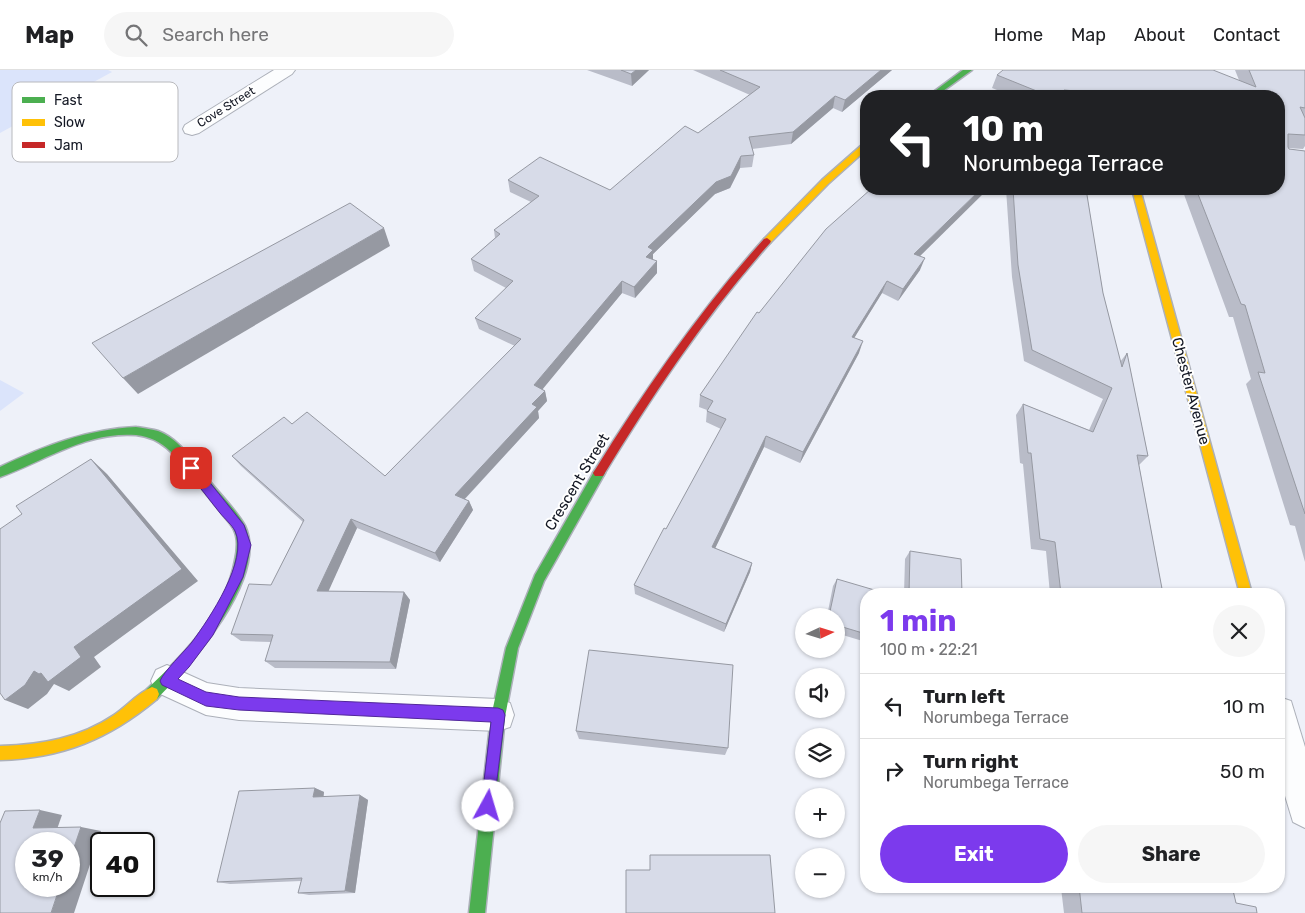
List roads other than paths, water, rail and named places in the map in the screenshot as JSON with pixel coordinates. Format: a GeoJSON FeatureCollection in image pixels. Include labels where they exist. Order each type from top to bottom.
{"type":"FeatureCollection","features":[{"type":"Feature","properties":{"kind":"street","name":"Cove Street"},"geometry":{"type":"LineString","coordinates":[[192,129],[286,70]]}},
{"type":"Feature","properties":{"kind":"street"},"geometry":{"type":"LineString","coordinates":[[940,90],[968,70]]}},
{"type":"Feature","properties":{"kind":"street","name":"Crescent Street"},"geometry":{"type":"LineString","coordinates":[[477,913],[498,715],[512,649],[530,598],[564,532],[646,398],[695,325],[768,237],[817,188],[860,151]]}},
{"type":"Feature","properties":{"kind":"street","name":"Chester Avenue"},"geometry":{"type":"LineString","coordinates":[[1138,195],[1244,588]]}},
{"type":"Feature","properties":{"kind":"street"},"geometry":{"type":"LineString","coordinates":[[0,472],[42,453],[98,436],[127,430],[152,431],[168,440],[229,515],[243,535],[245,545],[241,565],[208,630],[185,662],[167,681],[137,706],[97,732],[62,747],[43,752],[0,754]]}},
{"type":"Feature","properties":{"kind":"street"},"geometry":{"type":"LineString","coordinates":[[167,681],[206,699],[239,704],[498,715]]}},
{"type":"Feature","properties":{"kind":"street"},"geometry":{"type":"LineString","coordinates":[[1285,735],[1305,810]]}}]}
